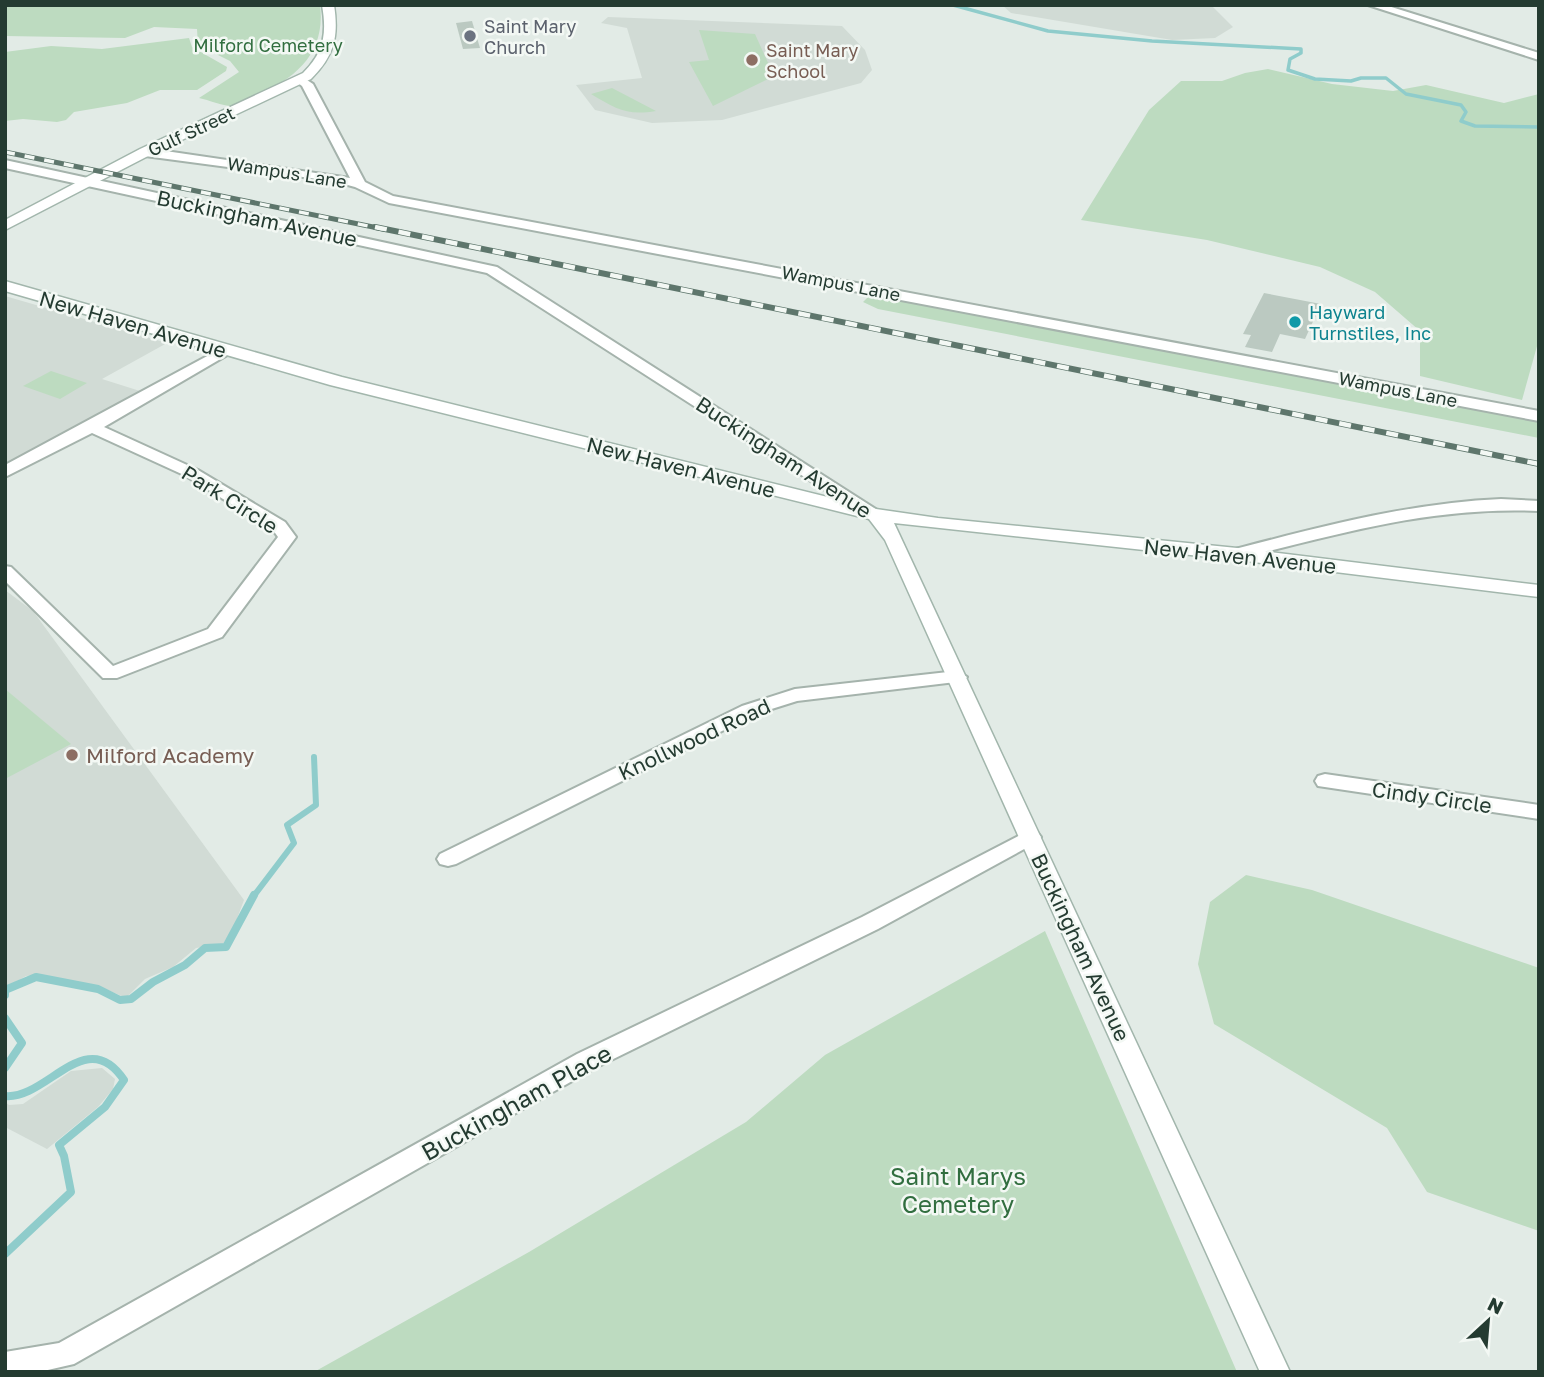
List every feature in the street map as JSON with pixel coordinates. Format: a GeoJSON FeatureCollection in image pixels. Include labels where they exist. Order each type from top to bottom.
{"type":"FeatureCollection","features":[{"type":"Feature","properties":{"kind":"main road","name":"Gulf Street"},"geometry":{"type":"LineString","coordinates":[[5,226],[145,152],[300,80],[323,61],[330,50],[332,29],[328,5]]}},
{"type":"Feature","properties":{"kind":"main road","name":"New Haven Avenue"},"geometry":{"type":"LineString","coordinates":[[5,286],[224,351],[876,515],[938,524],[1237,554],[1539,591]]}},
{"type":"Feature","properties":{"kind":"main road","name":"Buckingham Avenue"},"geometry":{"type":"LineString","coordinates":[[876,515],[888,528],[1275,1372]]}},
{"type":"Feature","properties":{"kind":"street"},"geometry":{"type":"LineString","coordinates":[[1373,5],[1539,57]]}},
{"type":"Feature","properties":{"kind":"street"},"geometry":{"type":"LineString","coordinates":[[300,80],[307,85],[360,184]]}},
{"type":"Feature","properties":{"kind":"street","name":"Wampus Lane"},"geometry":{"type":"LineString","coordinates":[[145,152],[306,172],[360,184],[389,199],[1539,416]]}},
{"type":"Feature","properties":{"kind":"street","name":"Buckingham Avenue"},"geometry":{"type":"LineString","coordinates":[[5,164],[492,270],[876,515]]}},
{"type":"Feature","properties":{"kind":"street"},"geometry":{"type":"LineString","coordinates":[[5,472],[92,427],[224,351]]}},
{"type":"Feature","properties":{"kind":"street","name":"Park Circle"},"geometry":{"type":"LineString","coordinates":[[5,571],[110,674],[215,633],[287,537],[279,526],[192,473],[92,427]]}},
{"type":"Feature","properties":{"kind":"street"},"geometry":{"type":"LineString","coordinates":[[1237,554],[1401,513],[1494,503],[1539,506]]}},
{"type":"Feature","properties":{"kind":"street","name":"Knollwood Road"},"geometry":{"type":"LineString","coordinates":[[448,859],[695,734],[773,701],[807,694],[957,677]]}},
{"type":"Feature","properties":{"kind":"street","name":"Cindy Circle"},"geometry":{"type":"LineString","coordinates":[[1325,781],[1539,812]]}},
{"type":"Feature","properties":{"kind":"street","name":"Buckingham Place"},"geometry":{"type":"LineString","coordinates":[[5,1365],[64,1355],[586,1060],[870,923],[1030,837]]}},
{"type":"Feature","properties":{"kind":"shaded area"},"geometry":{"type":"Polygon","coordinates":[[[1002,5],[1211,5],[1233,27],[1215,38],[1172,40],[1011,13],[1002,5]]]}},
{"type":"Feature","properties":{"kind":"shaded area","name":"Saint Mary School"},"geometry":{"type":"Polygon","coordinates":[[[608,17],[842,26],[865,50],[872,70],[861,83],[722,120],[652,123],[595,110],[576,85],[642,78],[627,28],[601,23],[608,17]]]}},
{"type":"Feature","properties":{"kind":"shaded area"},"geometry":{"type":"Polygon","coordinates":[[[5,296],[167,343],[102,379],[140,391],[63,437],[5,465],[5,296]]]}},
{"type":"Feature","properties":{"kind":"shaded area","name":"Milford Academy"},"geometry":{"type":"Polygon","coordinates":[[[5,590],[33,611],[244,900],[235,924],[223,944],[196,948],[173,967],[145,979],[128,996],[98,986],[34,975],[26,976],[5,988],[5,590]]]}},
{"type":"Feature","properties":{"kind":"shaded area"},"geometry":{"type":"Polygon","coordinates":[[[102,1068],[115,1079],[113,1089],[98,1107],[47,1149],[5,1127],[5,1102],[9,1105],[23,1104],[71,1071],[102,1068]]]}},
{"type":"Feature","properties":{"kind":"green space","name":"Milford Cemetery"},"geometry":{"type":"Polygon","coordinates":[[[5,5],[320,5],[321,22],[313,50],[296,71],[271,88],[232,106],[199,98],[239,72],[230,61],[198,45],[197,29],[154,27],[125,38],[5,36],[5,5]]]}},
{"type":"Feature","properties":{"kind":"green space"},"geometry":{"type":"Polygon","coordinates":[[[699,30],[755,34],[774,76],[713,106],[689,62],[709,60],[699,30]]]}},
{"type":"Feature","properties":{"kind":"green space"},"geometry":{"type":"Polygon","coordinates":[[[189,38],[192,47],[227,67],[226,71],[197,90],[160,90],[127,103],[74,112],[66,120],[57,122],[23,119],[5,121],[5,52],[51,46],[102,49],[189,38]]]}},
{"type":"Feature","properties":{"kind":"green space"},"geometry":{"type":"Polygon","coordinates":[[[1268,69],[1332,84],[1393,91],[1426,85],[1504,103],[1539,94],[1539,339],[1522,400],[1420,376],[1420,331],[1375,292],[1320,267],[1207,240],[1081,220],[1149,110],[1181,81],[1222,81],[1268,69]]]}},
{"type":"Feature","properties":{"kind":"green space"},"geometry":{"type":"Polygon","coordinates":[[[612,88],[656,111],[629,112],[591,94],[612,88]]]}},
{"type":"Feature","properties":{"kind":"green space"},"geometry":{"type":"Polygon","coordinates":[[[884,294],[1184,354],[1539,418],[1539,438],[878,309],[863,302],[868,297],[884,294]]]}},
{"type":"Feature","properties":{"kind":"green space"},"geometry":{"type":"Polygon","coordinates":[[[51,371],[87,383],[60,399],[23,386],[51,371]]]}},
{"type":"Feature","properties":{"kind":"green space"},"geometry":{"type":"Polygon","coordinates":[[[5,689],[71,744],[5,779],[5,689]]]}},
{"type":"Feature","properties":{"kind":"green space"},"geometry":{"type":"Polygon","coordinates":[[[1246,875],[1312,890],[1539,968],[1539,1231],[1427,1192],[1387,1128],[1214,1024],[1198,964],[1210,902],[1246,875]]]}},
{"type":"Feature","properties":{"kind":"green space","name":"Saint Marys Cemetery"},"geometry":{"type":"Polygon","coordinates":[[[1045,931],[1237,1372],[314,1372],[529,1252],[746,1122],[825,1055],[1045,931]]]}},
{"type":"Feature","properties":{"kind":"building"},"geometry":{"type":"Polygon","coordinates":[[[472,21],[480,48],[463,49],[456,23],[472,21]]]}},
{"type":"Feature","properties":{"kind":"building","name":"Hayward Turnstiles, Inc"},"geometry":{"type":"Polygon","coordinates":[[[1264,293],[1321,304],[1305,339],[1280,334],[1272,352],[1245,347],[1251,335],[1243,334],[1264,293]]]}},
{"type":"Feature","properties":{"kind":"waterway"},"geometry":{"type":"LineString","coordinates":[[953,5],[1048,31],[1152,41],[1301,49],[1301,53],[1290,59],[1288,70],[1315,79],[1351,81],[1361,78],[1386,78],[1406,94],[1461,105],[1466,112],[1461,121],[1475,126],[1539,127]]}},
{"type":"Feature","properties":{"kind":"waterway"},"geometry":{"type":"LineString","coordinates":[[253,897],[294,843],[287,825],[316,805],[314,757]]}},
{"type":"Feature","properties":{"kind":"waterway"},"geometry":{"type":"LineString","coordinates":[[5,995],[5,990],[36,977],[98,989],[120,1000],[131,999],[153,982],[185,965],[205,948],[226,947],[254,895]]}},
{"type":"Feature","properties":{"kind":"waterway"},"geometry":{"type":"LineString","coordinates":[[5,1018],[22,1043],[5,1068]]}},
{"type":"Feature","properties":{"kind":"waterway"},"geometry":{"type":"LineString","coordinates":[[5,1096],[21,1094],[66,1068],[81,1061],[95,1059],[110,1064],[124,1080],[105,1107],[59,1145],[64,1156],[71,1192],[5,1254]]}},
{"type":"Feature","properties":{"kind":"railway"},"geometry":{"type":"LineString","coordinates":[[5,152],[383,229]]}},
{"type":"Feature","properties":{"kind":"railway"},"geometry":{"type":"LineString","coordinates":[[375,227],[1539,464]]}},
{"type":"Feature","properties":{"kind":"place","name":"Saint Mary Church"},"geometry":{"type":"Point","coordinates":[470,36]}},
{"type":"Feature","properties":{"kind":"place","name":"Saint Mary School"},"geometry":{"type":"Point","coordinates":[752,60]}},
{"type":"Feature","properties":{"kind":"place","name":"Hayward Turnstiles, Inc"},"geometry":{"type":"Point","coordinates":[1295,322]}},
{"type":"Feature","properties":{"kind":"place","name":"Milford Academy"},"geometry":{"type":"Point","coordinates":[72,755]}}]}
